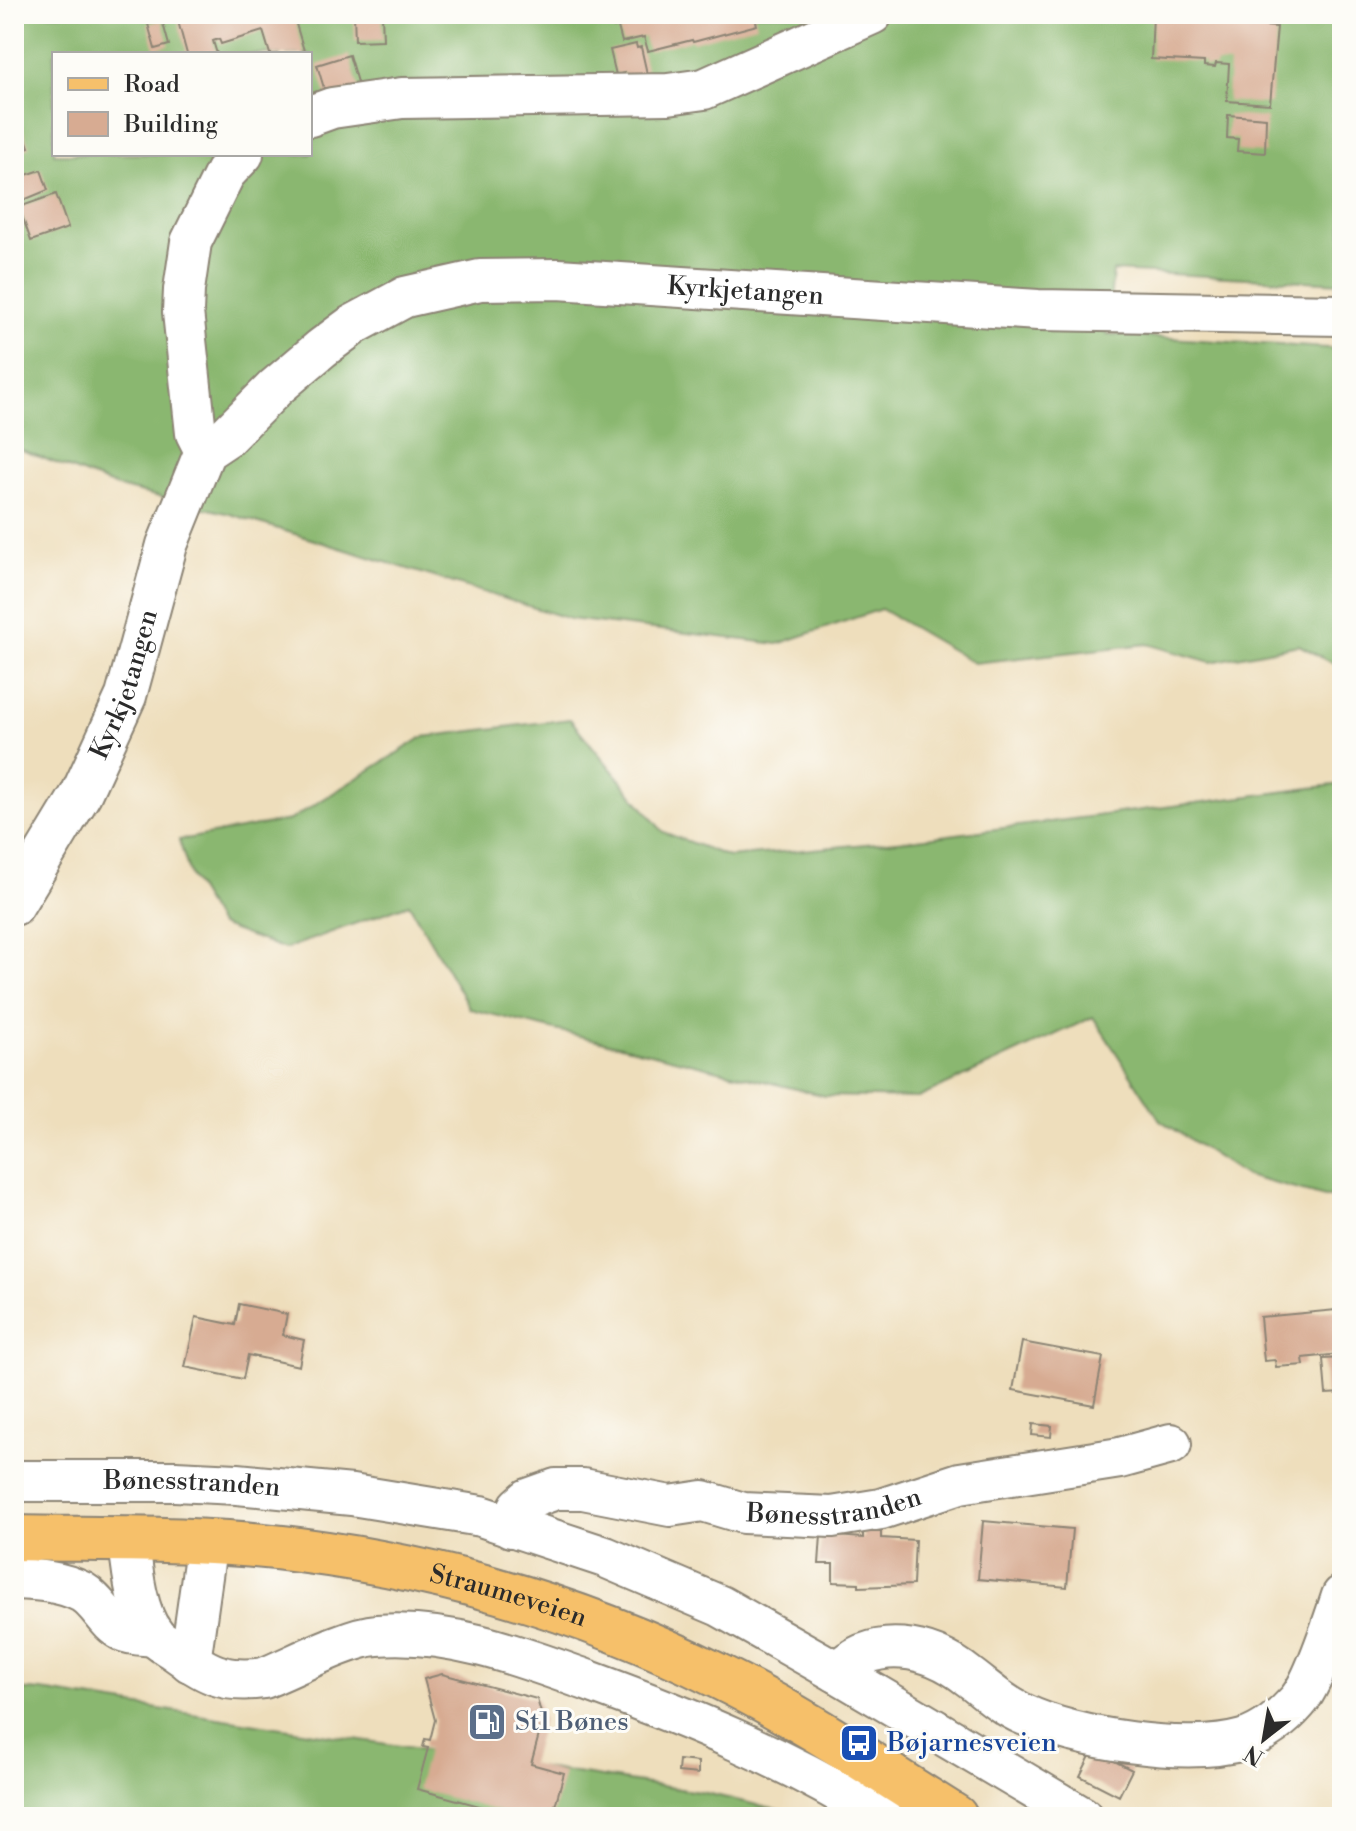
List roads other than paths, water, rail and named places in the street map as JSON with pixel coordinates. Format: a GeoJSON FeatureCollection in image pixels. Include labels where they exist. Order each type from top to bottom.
{"type":"FeatureCollection","features":[{"type":"Feature","properties":{"kind":"main road","name":"Straumeveien"},"geometry":{"type":"LineString","coordinates":[[14,1538],[207,1541],[298,1549],[392,1565],[505,1592],[574,1614],[662,1649],[723,1678],[792,1716],[955,1817]]}},
{"type":"Feature","properties":{"kind":"street"},"geometry":{"type":"LineString","coordinates":[[312,115],[332,108],[402,98],[668,94],[704,89],[872,14]]}},
{"type":"Feature","properties":{"kind":"street"},"geometry":{"type":"LineString","coordinates":[[205,451],[196,433],[183,312],[184,290],[191,242],[225,173],[241,156]]}},
{"type":"Feature","properties":{"kind":"street","name":"Kyrkjetangen"},"geometry":{"type":"LineString","coordinates":[[14,905],[81,794],[126,696],[167,545],[205,451],[226,437],[287,377],[353,325],[405,297],[480,280],[594,281],[1038,310],[1342,315]]}},
{"type":"Feature","properties":{"kind":"street","name":"Bønesstranden"},"geometry":{"type":"LineString","coordinates":[[511,1527],[519,1507],[528,1499],[556,1489],[583,1489],[670,1506],[703,1501],[743,1513],[832,1517],[881,1509],[960,1483],[1120,1458],[1171,1444]]}},
{"type":"Feature","properties":{"kind":"street","name":"Bønesstranden"},"geometry":{"type":"LineString","coordinates":[[14,1481],[237,1484],[366,1497],[481,1516],[605,1557],[720,1606],[1082,1817]]}},
{"type":"Feature","properties":{"kind":"street"},"geometry":{"type":"LineString","coordinates":[[129,1541],[133,1577],[143,1614],[154,1636],[203,1672],[246,1680],[264,1678],[374,1635],[412,1634],[473,1645],[531,1660],[696,1723],[812,1777],[881,1817]]}},
{"type":"Feature","properties":{"kind":"street"},"geometry":{"type":"LineString","coordinates":[[190,1662],[207,1541]]}},
{"type":"Feature","properties":{"kind":"street"},"geometry":{"type":"LineString","coordinates":[[14,1579],[65,1585],[98,1604],[115,1626],[124,1632],[154,1636]]}},
{"type":"Feature","properties":{"kind":"street"},"geometry":{"type":"LineString","coordinates":[[837,1672],[848,1661],[880,1647],[916,1649],[966,1673],[1007,1706],[1038,1721],[1160,1745],[1216,1745],[1245,1739],[1269,1727],[1298,1702],[1342,1596]]}},
{"type":"Feature","properties":{"kind":"place","name":"St1 Bønes"},"geometry":{"type":"Point","coordinates":[487,1722]}},
{"type":"Feature","properties":{"kind":"place","name":"Bøjarnesveien"},"geometry":{"type":"Point","coordinates":[859,1743]}}]}
